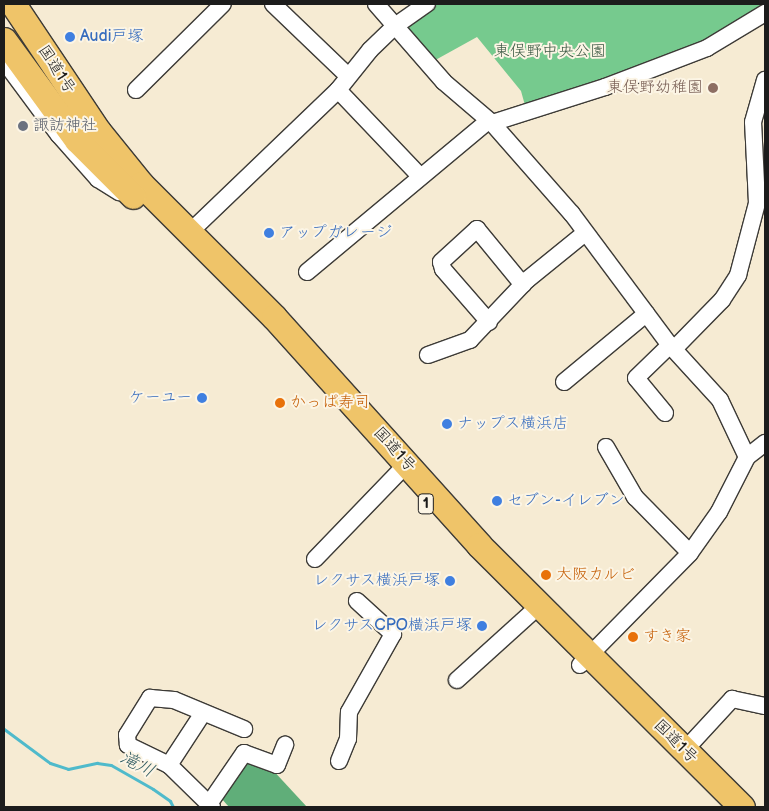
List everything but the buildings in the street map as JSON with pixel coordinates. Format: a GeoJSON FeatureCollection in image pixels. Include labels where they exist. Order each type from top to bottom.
{"type":"FeatureCollection","features":[{"type":"Feature","properties":{"kind":"highway","name":"1"},"geometry":{"type":"LineString","coordinates":[[15,7],[85,133],[133,196]]}},
{"type":"Feature","properties":{"kind":"highway","name":"国道1号"},"geometry":{"type":"LineString","coordinates":[[15,7],[118,157],[294,339],[584,661],[725,807]]}},
{"type":"Feature","properties":{"kind":"highway","name":"国道1号"},"geometry":{"type":"LineString","coordinates":[[4,40],[77,140],[268,329],[398,473],[530,614],[684,751],[742,807]]}},
{"type":"Feature","properties":{"kind":"street"},"geometry":{"type":"LineString","coordinates":[[136,90],[223,4]]}},
{"type":"Feature","properties":{"kind":"street"},"geometry":{"type":"LineString","coordinates":[[273,4],[348,76]]}},
{"type":"Feature","properties":{"kind":"street"},"geometry":{"type":"LineString","coordinates":[[376,4],[444,82],[490,122],[585,233],[672,347],[727,411],[747,457]]}},
{"type":"Feature","properties":{"kind":"street"},"geometry":{"type":"LineString","coordinates":[[190,232],[338,90],[348,76],[395,26],[428,4]]}},
{"type":"Feature","properties":{"kind":"street"},"geometry":{"type":"LineString","coordinates":[[307,272],[419,175],[490,122],[605,87],[707,48],[765,13]]}},
{"type":"Feature","properties":{"kind":"street"},"geometry":{"type":"LineString","coordinates":[[4,61],[45,119],[98,179],[119,192],[133,196]]}},
{"type":"Feature","properties":{"kind":"street"},"geometry":{"type":"LineString","coordinates":[[665,413],[636,378],[722,300],[738,275],[752,230],[757,203],[752,122],[765,80]]}},
{"type":"Feature","properties":{"kind":"street"},"geometry":{"type":"LineString","coordinates":[[338,90],[419,175]]}},
{"type":"Feature","properties":{"kind":"street"},"geometry":{"type":"LineString","coordinates":[[489,322],[443,269],[440,262],[477,229],[522,285]]}},
{"type":"Feature","properties":{"kind":"street"},"geometry":{"type":"LineString","coordinates":[[428,355],[465,344],[489,322],[522,285],[585,233]]}},
{"type":"Feature","properties":{"kind":"street"},"geometry":{"type":"LineString","coordinates":[[564,382],[646,314]]}},
{"type":"Feature","properties":{"kind":"street"},"geometry":{"type":"LineString","coordinates":[[584,661],[690,553],[718,512],[747,457],[765,443]]}},
{"type":"Feature","properties":{"kind":"street"},"geometry":{"type":"LineString","coordinates":[[606,447],[635,497],[690,553]]}},
{"type":"Feature","properties":{"kind":"street"},"geometry":{"type":"LineString","coordinates":[[315,559],[398,473]]}},
{"type":"Feature","properties":{"kind":"street"},"geometry":{"type":"LineString","coordinates":[[339,761],[348,739],[349,712],[393,634],[357,601]]}},
{"type":"Feature","properties":{"kind":"street"},"geometry":{"type":"LineString","coordinates":[[457,680],[530,614]]}},
{"type":"Feature","properties":{"kind":"street"},"geometry":{"type":"LineString","coordinates":[[244,729],[174,700],[150,698],[126,735],[126,742],[169,765],[210,805],[244,753],[277,765],[285,745]]}},
{"type":"Feature","properties":{"kind":"street"},"geometry":{"type":"LineString","coordinates":[[684,751],[732,699],[765,706]]}},
{"type":"Feature","properties":{"kind":"street"},"geometry":{"type":"LineString","coordinates":[[169,765],[203,713]]}},
{"type":"Feature","properties":{"kind":"green space","name":"東俣野中央公園"},"geometry":{"type":"Polygon","coordinates":[[[427,4],[765,4],[765,13],[719,42],[526,109],[521,91],[477,37],[430,63],[400,32],[427,4]]]}},
{"type":"Feature","properties":{"kind":"green space"},"geometry":{"type":"Polygon","coordinates":[[[244,758],[270,767],[307,807],[229,807],[221,798],[244,758]]]}},
{"type":"Feature","properties":{"kind":"waterway","name":"滝川"},"geometry":{"type":"LineString","coordinates":[[4,729],[50,763],[68,769],[97,763],[111,765],[153,789],[170,801],[173,807]]}},
{"type":"Feature","properties":{"kind":"place","name":"Audi戸塚"},"geometry":{"type":"Point","coordinates":[70,37]}},
{"type":"Feature","properties":{"kind":"place","name":"東俣野幼稚園"},"geometry":{"type":"Point","coordinates":[713,88]}},
{"type":"Feature","properties":{"kind":"place","name":"諏訪神社"},"geometry":{"type":"Point","coordinates":[23,126]}},
{"type":"Feature","properties":{"kind":"place","name":"アップガレージ"},"geometry":{"type":"Point","coordinates":[269,233]}},
{"type":"Feature","properties":{"kind":"place","name":"ケーユー"},"geometry":{"type":"Point","coordinates":[202,398]}},
{"type":"Feature","properties":{"kind":"place","name":"かっぱ寿司"},"geometry":{"type":"Point","coordinates":[280,403]}},
{"type":"Feature","properties":{"kind":"place","name":"ナップス横浜店"},"geometry":{"type":"Point","coordinates":[447,424]}},
{"type":"Feature","properties":{"kind":"place","name":"セブン-イレブン"},"geometry":{"type":"Point","coordinates":[497,501]}},
{"type":"Feature","properties":{"kind":"place","name":"大阪カルビ"},"geometry":{"type":"Point","coordinates":[546,575]}},
{"type":"Feature","properties":{"kind":"place","name":"レクサス横浜戸塚"},"geometry":{"type":"Point","coordinates":[450,581]}},
{"type":"Feature","properties":{"kind":"place","name":"レクサスCPO横浜戸塚"},"geometry":{"type":"Point","coordinates":[482,626]}},
{"type":"Feature","properties":{"kind":"place","name":"すき家"},"geometry":{"type":"Point","coordinates":[633,637]}}]}
